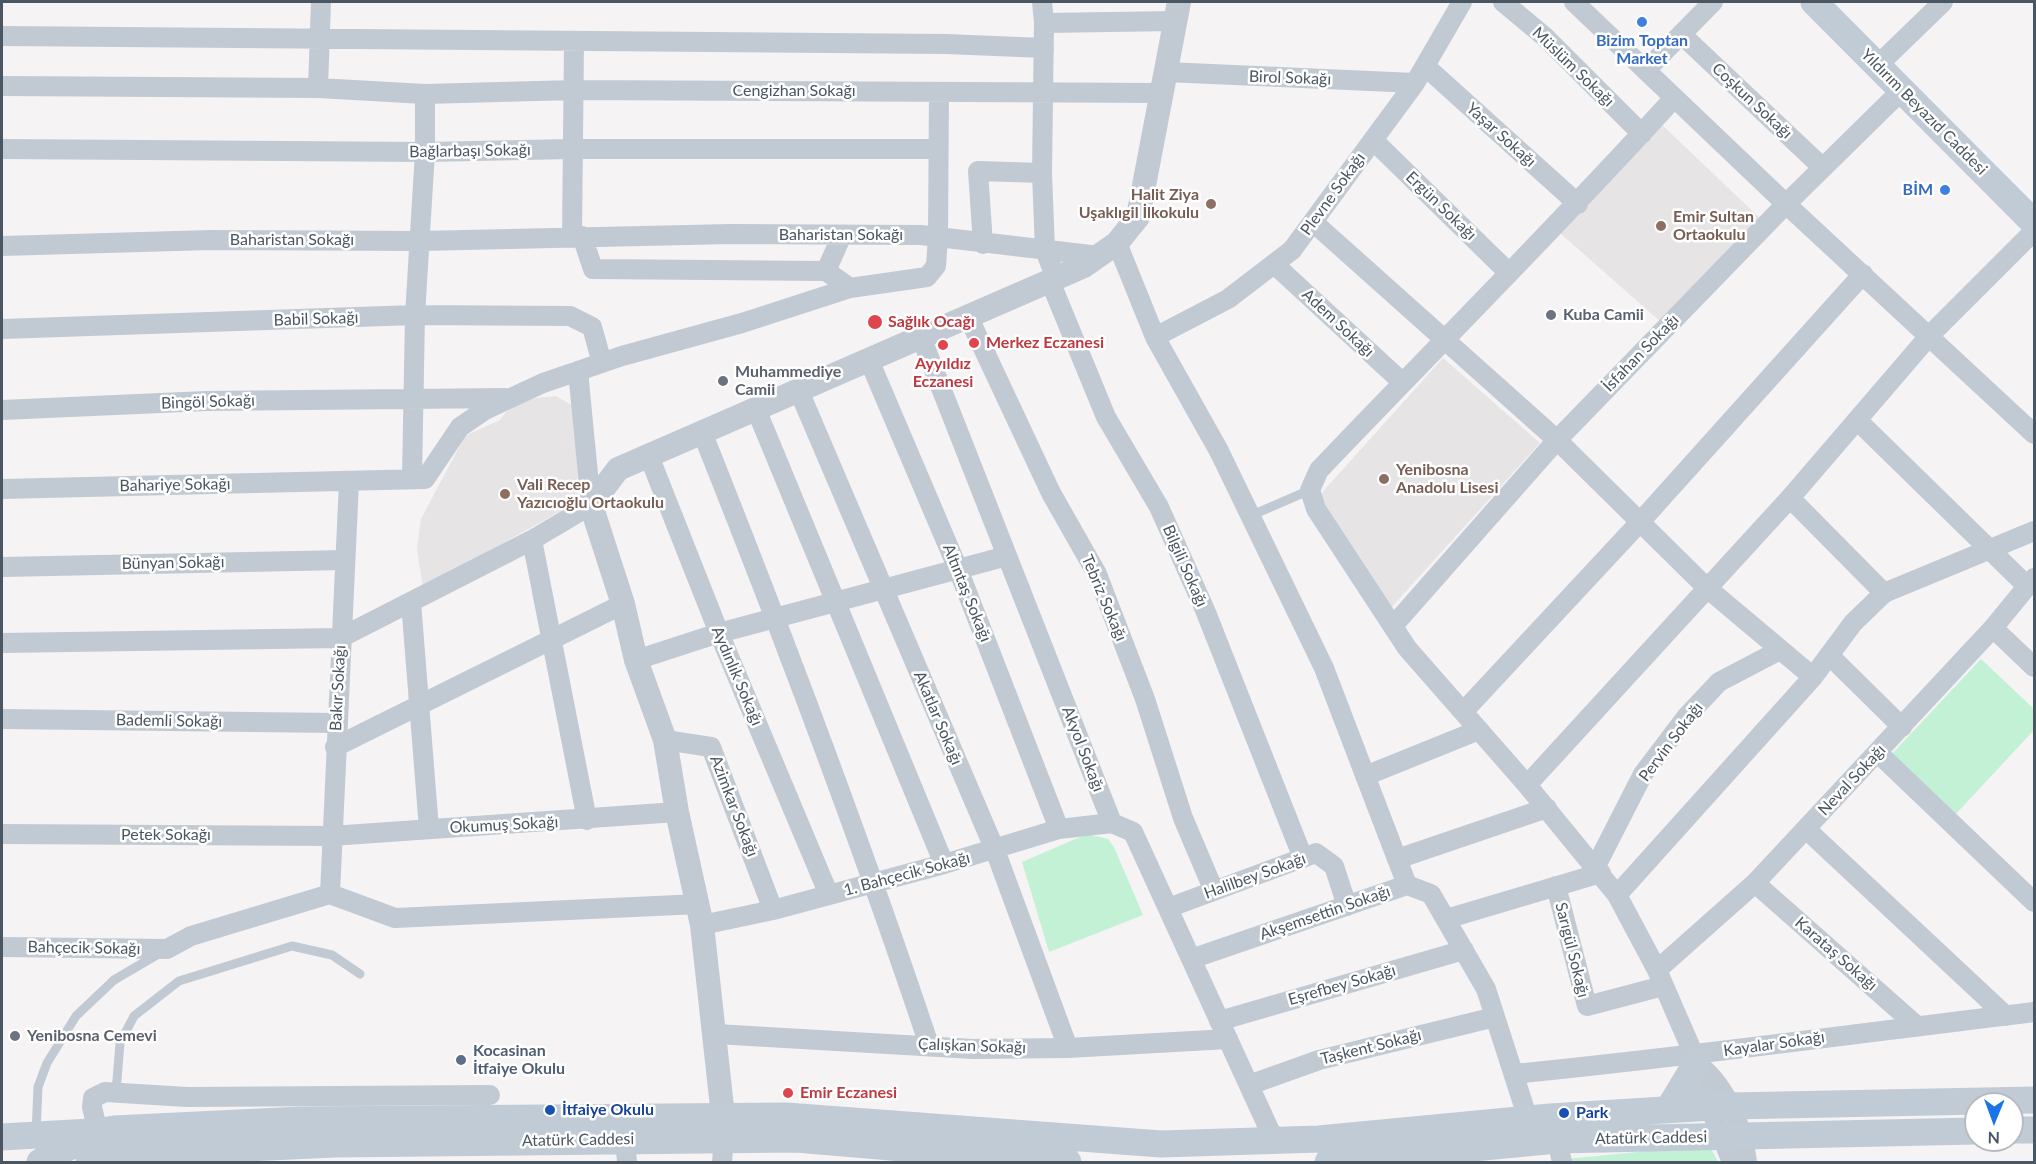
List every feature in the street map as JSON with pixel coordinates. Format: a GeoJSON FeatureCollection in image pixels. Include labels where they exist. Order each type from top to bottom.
{"type":"FeatureCollection","features":[{"type":"Feature","properties":{"kind":"main road","name":"Yıldırım Beyazıd Caddesi"},"geometry":{"type":"LineString","coordinates":[[1814,2],[2034,223]]}},
{"type":"Feature","properties":{"kind":"main road"},"geometry":{"type":"LineString","coordinates":[[1668,1110],[1697,1061]]}},
{"type":"Feature","properties":{"kind":"main road"},"geometry":{"type":"LineString","coordinates":[[2,1137],[301,1120],[723,1139],[786,1116],[1161,1144],[1319,1139],[1528,1119],[1720,1107],[2034,1100]]}},
{"type":"Feature","properties":{"kind":"main road"},"geometry":{"type":"LineString","coordinates":[[93,1161],[98,1132]]}},
{"type":"Feature","properties":{"kind":"main road"},"geometry":{"type":"LineString","coordinates":[[40,1162],[98,1132]]}},
{"type":"Feature","properties":{"kind":"main road","name":"Atatürk Caddesi"},"geometry":{"type":"LineString","coordinates":[[1328,1162],[1738,1145],[1964,1132]]}},
{"type":"Feature","properties":{"kind":"main road","name":"Atatürk Caddesi"},"geometry":{"type":"LineString","coordinates":[[93,1161],[117,1154],[335,1144],[626,1151],[723,1139],[796,1139],[971,1159],[1068,1162]]}},
{"type":"Feature","properties":{"kind":"street"},"geometry":{"type":"LineString","coordinates":[[318,88],[321,2]]}},
{"type":"Feature","properties":{"kind":"street","name":"Bilgili Sokağı"},"geometry":{"type":"LineString","coordinates":[[1042,2],[1044,23],[1042,173],[1045,250],[1053,280],[1106,417],[1159,507],[1205,610],[1303,858]]}},
{"type":"Feature","properties":{"kind":"street","name":"Plevne Sokağı"},"geometry":{"type":"LineString","coordinates":[[1155,337],[1228,299],[1292,250],[1420,74],[1462,2]]}},
{"type":"Feature","properties":{"kind":"street","name":"Müslüm Sokağı"},"geometry":{"type":"LineString","coordinates":[[1503,2],[1545,37],[1642,134]]}},
{"type":"Feature","properties":{"kind":"street"},"geometry":{"type":"LineString","coordinates":[[1574,2],[1786,204],[1930,335],[2034,434]]}},
{"type":"Feature","properties":{"kind":"street"},"geometry":{"type":"LineString","coordinates":[[1646,70],[1713,2]]}},
{"type":"Feature","properties":{"kind":"street"},"geometry":{"type":"LineString","coordinates":[[1877,66],[1943,2]]}},
{"type":"Feature","properties":{"kind":"street"},"geometry":{"type":"LineString","coordinates":[[2,643],[340,638],[532,540],[591,505],[618,469],[800,392],[1084,266],[1108,249],[1138,217],[1177,11],[1044,23]]}},
{"type":"Feature","properties":{"kind":"street","name":"Coşkun Sokağı"},"geometry":{"type":"LineString","coordinates":[[1681,34],[1823,168]]}},
{"type":"Feature","properties":{"kind":"street"},"geometry":{"type":"LineString","coordinates":[[2,36],[1044,48]]}},
{"type":"Feature","properties":{"kind":"street"},"geometry":{"type":"LineString","coordinates":[[574,41],[572,149],[577,236],[593,269],[826,270],[850,288]]}},
{"type":"Feature","properties":{"kind":"street","name":"Birol Sokağı"},"geometry":{"type":"LineString","coordinates":[[1164,83],[1420,74]]}},
{"type":"Feature","properties":{"kind":"street","name":"Yaşar Sokağı"},"geometry":{"type":"LineString","coordinates":[[1420,74],[1578,204]]}},
{"type":"Feature","properties":{"kind":"street","name":"Cengizhan Sokağı"},"geometry":{"type":"LineString","coordinates":[[2,86],[318,88],[426,94],[574,90],[1044,93],[1164,83]]}},
{"type":"Feature","properties":{"kind":"street","name":"İsfahan Sokağı"},"geometry":{"type":"LineString","coordinates":[[1393,626],[1557,440],[1786,204],[1901,91]]}},
{"type":"Feature","properties":{"kind":"street"},"geometry":{"type":"LineString","coordinates":[[426,94],[425,152],[415,315],[412,479],[425,479],[460,427],[485,410],[543,383],[850,288],[927,277],[936,266],[938,237],[939,92]]}},
{"type":"Feature","properties":{"kind":"street"},"geometry":{"type":"LineString","coordinates":[[1674,98],[1578,204],[1443,339],[1319,470],[1310,490],[1316,510],[1407,648],[1547,808],[1617,895],[1660,978],[1697,1061],[1711,1075],[1720,1107],[1738,1145],[1732,1162]]}},
{"type":"Feature","properties":{"kind":"street","name":"Ergün Sokağı"},"geometry":{"type":"LineString","coordinates":[[1373,140],[1509,273]]}},
{"type":"Feature","properties":{"kind":"street","name":"Bağlarbaşı Sokağı"},"geometry":{"type":"LineString","coordinates":[[2,149],[425,152],[572,149],[938,149]]}},
{"type":"Feature","properties":{"kind":"street"},"geometry":{"type":"LineString","coordinates":[[983,244],[978,171],[1042,173]]}},
{"type":"Feature","properties":{"kind":"street"},"geometry":{"type":"LineString","coordinates":[[1313,222],[1557,440],[1707,588],[1813,677]]}},
{"type":"Feature","properties":{"kind":"street"},"geometry":{"type":"LineString","coordinates":[[1527,785],[1790,498],[1930,335],[2034,231]]}},
{"type":"Feature","properties":{"kind":"street"},"geometry":{"type":"LineString","coordinates":[[826,270],[842,235]]}},
{"type":"Feature","properties":{"kind":"street","name":"Baharistan Sokağı"},"geometry":{"type":"LineString","coordinates":[[2,246],[211,240],[420,241],[577,236],[842,235],[938,237],[1045,250],[1108,249]]}},
{"type":"Feature","properties":{"kind":"street"},"geometry":{"type":"LineString","coordinates":[[1108,249],[1218,451],[1324,668],[1407,885]]}},
{"type":"Feature","properties":{"kind":"street","name":"Adem Sokağı"},"geometry":{"type":"LineString","coordinates":[[1274,264],[1402,382]]}},
{"type":"Feature","properties":{"kind":"street"},"geometry":{"type":"LineString","coordinates":[[1463,712],[1640,522],[1863,274]]}},
{"type":"Feature","properties":{"kind":"street","name":"Babil Sokağı"},"geometry":{"type":"LineString","coordinates":[[2,329],[415,315],[570,316],[592,327],[602,363]]}},
{"type":"Feature","properties":{"kind":"street","name":"Tebriz Sokağı"},"geometry":{"type":"LineString","coordinates":[[968,316],[1051,493],[1097,574],[1145,699],[1183,818],[1214,891]]}},
{"type":"Feature","properties":{"kind":"street","name":"Akyol Sokağı"},"geometry":{"type":"LineString","coordinates":[[921,337],[1112,823]]}},
{"type":"Feature","properties":{"kind":"street","name":"Altıntaş Sokağı"},"geometry":{"type":"LineString","coordinates":[[868,360],[958,569],[1059,829]]}},
{"type":"Feature","properties":{"kind":"street"},"geometry":{"type":"LineString","coordinates":[[578,371],[591,505],[623,604],[636,660],[665,740],[677,812],[700,915],[716,1034],[723,1139]]}},
{"type":"Feature","properties":{"kind":"street","name":"Akatlar Sokağı"},"geometry":{"type":"LineString","coordinates":[[800,392],[995,850],[1068,1048]]}},
{"type":"Feature","properties":{"kind":"street","name":"Bingöl Sokağı"},"geometry":{"type":"LineString","coordinates":[[2,410],[206,401],[511,398]]}},
{"type":"Feature","properties":{"kind":"street"},"geometry":{"type":"LineString","coordinates":[[756,409],[944,864]]}},
{"type":"Feature","properties":{"kind":"street"},"geometry":{"type":"LineString","coordinates":[[1857,420],[1989,550],[2031,582]]}},
{"type":"Feature","properties":{"kind":"street"},"geometry":{"type":"LineString","coordinates":[[702,432],[776,617],[874,882],[929,1045]]}},
{"type":"Feature","properties":{"kind":"street","name":"Aydınlık Sokağı"},"geometry":{"type":"LineString","coordinates":[[649,456],[719,633],[829,895]]}},
{"type":"Feature","properties":{"kind":"street","name":"Bahariye Sokağı"},"geometry":{"type":"LineString","coordinates":[[2,489],[412,479]]}},
{"type":"Feature","properties":{"kind":"street","name":"Bakır Sokağı"},"geometry":{"type":"LineString","coordinates":[[330,894],[336,723],[349,482]]}},
{"type":"Feature","properties":{"kind":"street"},"geometry":{"type":"LineString","coordinates":[[1790,498],[1884,593]]}},
{"type":"Feature","properties":{"kind":"street"},"geometry":{"type":"LineString","coordinates":[[1617,895],[1813,677],[1853,623],[1884,593],[2034,531]]}},
{"type":"Feature","properties":{"kind":"street"},"geometry":{"type":"LineString","coordinates":[[532,540],[587,820]]}},
{"type":"Feature","properties":{"kind":"street"},"geometry":{"type":"LineString","coordinates":[[636,660],[776,617],[1007,556]]}},
{"type":"Feature","properties":{"kind":"street","name":"Bünyan Sokağı"},"geometry":{"type":"LineString","coordinates":[[2,567],[345,560]]}},
{"type":"Feature","properties":{"kind":"street","name":"Neval Sokağı"},"geometry":{"type":"LineString","coordinates":[[1660,978],[1755,883],[1878,753],[1993,628],[2031,582]]}},
{"type":"Feature","properties":{"kind":"street"},"geometry":{"type":"LineString","coordinates":[[411,602],[429,830]]}},
{"type":"Feature","properties":{"kind":"street"},"geometry":{"type":"LineString","coordinates":[[335,747],[551,642],[623,604]]}},
{"type":"Feature","properties":{"kind":"street"},"geometry":{"type":"LineString","coordinates":[[1993,628],[2034,667]]}},
{"type":"Feature","properties":{"kind":"street","name":"Pervin Sokağı"},"geometry":{"type":"LineString","coordinates":[[1598,870],[1643,774],[1688,716],[1719,682],[1780,650]]}},
{"type":"Feature","properties":{"kind":"street"},"geometry":{"type":"LineString","coordinates":[[1829,655],[1902,727]]}},
{"type":"Feature","properties":{"kind":"street","name":"Bademli Sokağı"},"geometry":{"type":"LineString","coordinates":[[2,719],[336,723]]}},
{"type":"Feature","properties":{"kind":"street"},"geometry":{"type":"LineString","coordinates":[[1365,776],[1479,730]]}},
{"type":"Feature","properties":{"kind":"street","name":"Azimkar Sokağı"},"geometry":{"type":"LineString","coordinates":[[665,740],[711,747],[773,910]]}},
{"type":"Feature","properties":{"kind":"street"},"geometry":{"type":"LineString","coordinates":[[1878,753],[2034,902]]}},
{"type":"Feature","properties":{"kind":"street"},"geometry":{"type":"LineString","coordinates":[[1397,859],[1547,808]]}},
{"type":"Feature","properties":{"kind":"street","name":"Okumuş Sokağı"},"geometry":{"type":"LineString","coordinates":[[331,836],[677,812]]}},
{"type":"Feature","properties":{"kind":"street"},"geometry":{"type":"LineString","coordinates":[[1112,823],[1133,832],[1274,1140]]}},
{"type":"Feature","properties":{"kind":"street","name":"1. Bahçecik Sokağı"},"geometry":{"type":"LineString","coordinates":[[330,894],[395,918],[700,915],[773,910],[995,850],[1059,829],[1112,823]]}},
{"type":"Feature","properties":{"kind":"street"},"geometry":{"type":"LineString","coordinates":[[1806,829],[2006,1016]]}},
{"type":"Feature","properties":{"kind":"street","name":"Petek Sokağı"},"geometry":{"type":"LineString","coordinates":[[2,834],[331,836]]}},
{"type":"Feature","properties":{"kind":"street","name":"Halilbey Sokağı"},"geometry":{"type":"LineString","coordinates":[[1168,908],[1316,853],[1334,866],[1347,906]]}},
{"type":"Feature","properties":{"kind":"street"},"geometry":{"type":"LineString","coordinates":[[1446,919],[1556,886],[1598,870]]}},
{"type":"Feature","properties":{"kind":"street","name":"Karataş Sokağı"},"geometry":{"type":"LineString","coordinates":[[1755,883],[1917,1026]]}},
{"type":"Feature","properties":{"kind":"street","name":"Akşemsettin Sokağı"},"geometry":{"type":"LineString","coordinates":[[1191,959],[1407,885],[1431,894],[1486,989],[1528,1119]]}},
{"type":"Feature","properties":{"kind":"street","name":"Sarıgül Sokağı"},"geometry":{"type":"LineString","coordinates":[[1556,886],[1587,1006],[1660,978]]}},
{"type":"Feature","properties":{"kind":"street"},"geometry":{"type":"LineString","coordinates":[[167,949],[191,936],[330,894]]}},
{"type":"Feature","properties":{"kind":"street","name":"Bahçecik Sokağı"},"geometry":{"type":"LineString","coordinates":[[2,947],[167,949]]}},
{"type":"Feature","properties":{"kind":"street","name":"Eşrefbey Sokağı"},"geometry":{"type":"LineString","coordinates":[[1219,1021],[1464,950]]}},
{"type":"Feature","properties":{"kind":"street","name":"Kayalar Sokağı"},"geometry":{"type":"LineString","coordinates":[[1514,1074],[1697,1061],[1917,1026],[2034,1012]]}},
{"type":"Feature","properties":{"kind":"street","name":"Taşkent Sokağı"},"geometry":{"type":"LineString","coordinates":[[1249,1085],[1319,1060],[1496,1017]]}},
{"type":"Feature","properties":{"kind":"street","name":"Çalışkan Sokağı"},"geometry":{"type":"LineString","coordinates":[[716,1034],[972,1049],[1068,1048],[1228,1040]]}},
{"type":"Feature","properties":{"kind":"street"},"geometry":{"type":"LineString","coordinates":[[98,1132],[92,1107],[93,1098],[105,1092],[188,1097],[490,1095]]}},
{"type":"Feature","properties":{"kind":"lane"},"geometry":{"type":"LineString","coordinates":[[1250,516],[1310,490]]}},
{"type":"Feature","properties":{"kind":"lane"},"geometry":{"type":"LineString","coordinates":[[116,1092],[120,1043],[134,1016],[179,981],[292,946],[332,954],[360,974]]}},
{"type":"Feature","properties":{"kind":"lane"},"geometry":{"type":"LineString","coordinates":[[36,1136],[38,1087],[47,1063],[76,1016],[114,980],[167,949]]}},
{"type":"Feature","properties":{"kind":"shaded area","name":"Emir Sultan Ortaokulu"},"geometry":{"type":"Polygon","coordinates":[[[1660,123],[1762,220],[1662,323],[1560,233],[1660,123]]]}},
{"type":"Feature","properties":{"kind":"shaded area"},"geometry":{"type":"Polygon","coordinates":[[[1443,358],[1540,443],[1390,609],[1318,497],[1443,358]]]}},
{"type":"Feature","properties":{"kind":"shaded area","name":"Vali Recep Yazıcıoğlu Ortaokulu"},"geometry":{"type":"Polygon","coordinates":[[[556,396],[577,408],[583,481],[573,504],[423,588],[417,549],[421,519],[465,436],[500,420],[506,412],[527,399],[556,396]]]}},
{"type":"Feature","properties":{"kind":"green space"},"geometry":{"type":"Polygon","coordinates":[[[1981,659],[2034,709],[2034,730],[1954,816],[1890,756],[1981,659]]]}},
{"type":"Feature","properties":{"kind":"green space"},"geometry":{"type":"Polygon","coordinates":[[[1087,834],[1108,839],[1114,847],[1143,915],[1049,952],[1022,862],[1087,834]]]}},
{"type":"Feature","properties":{"kind":"green space"},"geometry":{"type":"Polygon","coordinates":[[[1709,1145],[1718,1162],[1567,1162],[1566,1159],[1709,1145]]]}},
{"type":"Feature","properties":{"kind":"place","name":"Bizim Toptan Market"},"geometry":{"type":"Point","coordinates":[1642,22]}},
{"type":"Feature","properties":{"kind":"place","name":"BİM"},"geometry":{"type":"Point","coordinates":[1945,190]}},
{"type":"Feature","properties":{"kind":"place","name":"Halit Ziya Uşaklıgil İlkokulu"},"geometry":{"type":"Point","coordinates":[1211,204]}},
{"type":"Feature","properties":{"kind":"place","name":"Emir Sultan Ortaokulu"},"geometry":{"type":"Point","coordinates":[1661,226]}},
{"type":"Feature","properties":{"kind":"place","name":"Kuba Camii"},"geometry":{"type":"Point","coordinates":[1551,315]}},
{"type":"Feature","properties":{"kind":"place","name":"Sağlık Ocağı"},"geometry":{"type":"Point","coordinates":[875,322]}},
{"type":"Feature","properties":{"kind":"place","name":"Merkez Eczanesi"},"geometry":{"type":"Point","coordinates":[974,343]}},
{"type":"Feature","properties":{"kind":"place","name":"Ayyıldız Eczanesi"},"geometry":{"type":"Point","coordinates":[943,345]}},
{"type":"Feature","properties":{"kind":"place","name":"Muhammediye Camii"},"geometry":{"type":"Point","coordinates":[723,381]}},
{"type":"Feature","properties":{"kind":"place","name":"Yenibosna Anadolu Lisesi"},"geometry":{"type":"Point","coordinates":[1384,479]}},
{"type":"Feature","properties":{"kind":"place","name":"Vali Recep Yazıcıoğlu Ortaokulu"},"geometry":{"type":"Point","coordinates":[505,494]}},
{"type":"Feature","properties":{"kind":"place","name":"Yenibosna Cemevi"},"geometry":{"type":"Point","coordinates":[15,1036]}},
{"type":"Feature","properties":{"kind":"place","name":"Kocasinan İtfaiye Okulu"},"geometry":{"type":"Point","coordinates":[461,1060]}},
{"type":"Feature","properties":{"kind":"place","name":"Emir Eczanesi"},"geometry":{"type":"Point","coordinates":[788,1093]}},
{"type":"Feature","properties":{"kind":"place","name":"İtfaiye Okulu"},"geometry":{"type":"Point","coordinates":[550,1110]}},
{"type":"Feature","properties":{"kind":"place","name":"Park"},"geometry":{"type":"Point","coordinates":[1564,1113]}}]}
